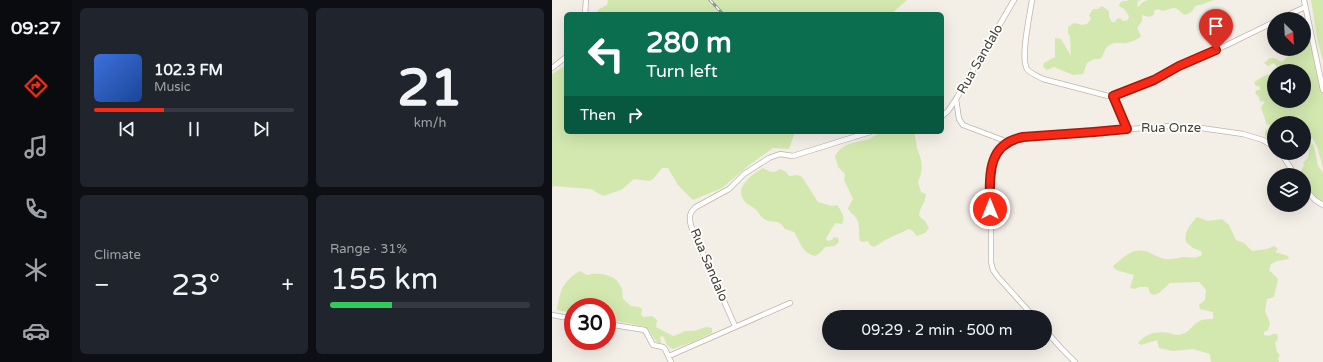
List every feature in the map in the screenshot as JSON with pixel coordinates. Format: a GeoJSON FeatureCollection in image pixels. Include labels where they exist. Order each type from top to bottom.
{"type":"FeatureCollection","features":[{"type":"Feature","properties":{"kind":"street"},"geometry":{"type":"LineString","coordinates":[[585,12],[586,0]]}},
{"type":"Feature","properties":{"kind":"street","name":"Rua Sandalo"},"geometry":{"type":"LineString","coordinates":[[944,114],[956,99],[1014,0]]}},
{"type":"Feature","properties":{"kind":"street"},"geometry":{"type":"LineString","coordinates":[[1032,0],[1024,58],[1028,70],[1043,79],[1113,96],[1154,80],[1179,66],[1267,25]]}},
{"type":"Feature","properties":{"kind":"street"},"geometry":{"type":"LineString","coordinates":[[1304,0],[1323,90]]}},
{"type":"Feature","properties":{"kind":"street"},"geometry":{"type":"LineString","coordinates":[[1295,12],[1305,7]]}},
{"type":"Feature","properties":{"kind":"street"},"geometry":{"type":"LineString","coordinates":[[552,68],[564,59]]}},
{"type":"Feature","properties":{"kind":"street"},"geometry":{"type":"LineString","coordinates":[[1113,96],[1127,129]]}},
{"type":"Feature","properties":{"kind":"street"},"geometry":{"type":"LineString","coordinates":[[956,99],[959,119],[964,125],[1008,142],[993,159],[991,168],[991,262],[993,270],[998,277],[1028,310]]}},
{"type":"Feature","properties":{"kind":"street","name":"Rua Onze"},"geometry":{"type":"LineString","coordinates":[[1008,142],[1016,138],[1023,137],[1171,126],[1201,128],[1242,134],[1267,143]]}},
{"type":"Feature","properties":{"kind":"street","name":"Rua Sandalo"},"geometry":{"type":"LineString","coordinates":[[735,326],[692,226],[689,217],[692,210],[729,188],[752,169],[777,154],[796,155],[864,134]]}},
{"type":"Feature","properties":{"kind":"street"},"geometry":{"type":"LineString","coordinates":[[1311,196],[1323,205]]}},
{"type":"Feature","properties":{"kind":"street"},"geometry":{"type":"LineString","coordinates":[[669,356],[790,303]]}},
{"type":"Feature","properties":{"kind":"street"},"geometry":{"type":"LineString","coordinates":[[552,315],[564,317]]}},
{"type":"Feature","properties":{"kind":"street"},"geometry":{"type":"LineString","coordinates":[[616,325],[645,330],[653,344],[663,347],[671,362]]}},
{"type":"Feature","properties":{"kind":"street"},"geometry":{"type":"LineString","coordinates":[[1052,338],[1075,362]]}},
{"type":"Feature","properties":{"kind":"green space"},"geometry":{"type":"Polygon","coordinates":[[[608,0],[907,0],[893,12],[598,12],[598,10],[607,5],[608,0]]]}},
{"type":"Feature","properties":{"kind":"green space"},"geometry":{"type":"Polygon","coordinates":[[[1141,0],[1138,1],[1137,7],[1148,0],[1214,0],[1195,6],[1191,12],[1184,15],[1174,8],[1163,11],[1158,9],[1154,11],[1154,15],[1149,17],[1142,15],[1142,21],[1137,28],[1141,36],[1139,38],[1132,42],[1110,44],[1100,59],[1094,59],[1087,63],[1083,74],[1073,75],[1054,67],[1047,70],[1043,67],[1044,63],[1055,57],[1055,38],[1061,39],[1071,56],[1068,27],[1074,23],[1082,25],[1087,24],[1091,19],[1089,15],[1093,9],[1098,9],[1102,6],[1109,11],[1111,21],[1114,23],[1120,18],[1123,21],[1128,20],[1129,16],[1124,9],[1119,6],[1123,1],[1141,0]]]}},
{"type":"Feature","properties":{"kind":"green space"},"geometry":{"type":"Polygon","coordinates":[[[1311,0],[1323,0],[1323,61],[1318,43],[1311,0]]]}},
{"type":"Feature","properties":{"kind":"green space"},"geometry":{"type":"Polygon","coordinates":[[[1311,45],[1323,96],[1323,169],[1318,149],[1313,139],[1311,138],[1311,116],[1267,116],[1267,124],[1266,123],[1261,107],[1265,102],[1260,101],[1259,97],[1255,93],[1257,90],[1260,90],[1260,87],[1255,85],[1254,82],[1264,76],[1267,75],[1267,108],[1311,108],[1311,64],[1274,63],[1267,65],[1264,63],[1270,58],[1274,58],[1282,62],[1288,56],[1311,56],[1311,45]]]}},
{"type":"Feature","properties":{"kind":"green space"},"geometry":{"type":"Polygon","coordinates":[[[564,66],[564,134],[794,134],[789,149],[773,148],[748,166],[722,188],[693,200],[678,185],[668,168],[662,168],[653,179],[649,181],[634,179],[621,190],[603,196],[591,189],[553,186],[552,189],[552,74],[564,66]]]}},
{"type":"Feature","properties":{"kind":"green space"},"geometry":{"type":"Polygon","coordinates":[[[1267,130],[1267,138],[1265,136],[1267,130]]]}},
{"type":"Feature","properties":{"kind":"green space"},"geometry":{"type":"Polygon","coordinates":[[[878,134],[914,134],[917,149],[922,163],[922,170],[918,182],[921,192],[926,194],[919,216],[925,221],[929,228],[925,233],[917,236],[909,229],[874,247],[870,245],[868,241],[860,241],[858,221],[848,208],[853,199],[844,180],[845,174],[838,167],[835,156],[838,151],[846,146],[855,142],[869,139],[878,134]]]}},
{"type":"Feature","properties":{"kind":"green space"},"geometry":{"type":"Polygon","coordinates":[[[1312,143],[1318,166],[1323,173],[1323,203],[1311,192],[1311,168],[1302,168],[1303,163],[1306,160],[1311,160],[1312,143]]]}},
{"type":"Feature","properties":{"kind":"green space"},"geometry":{"type":"Polygon","coordinates":[[[763,168],[772,172],[776,172],[780,169],[786,172],[789,176],[797,175],[802,177],[818,202],[832,206],[837,205],[842,214],[842,224],[836,223],[826,238],[827,241],[832,240],[834,237],[838,238],[839,242],[835,246],[825,247],[815,256],[810,254],[804,250],[794,232],[785,229],[778,222],[764,219],[757,210],[745,202],[741,194],[743,185],[755,173],[763,168]]]}},
{"type":"Feature","properties":{"kind":"green space"},"geometry":{"type":"Polygon","coordinates":[[[1197,217],[1208,221],[1222,219],[1229,225],[1236,240],[1244,243],[1252,251],[1267,249],[1274,246],[1278,249],[1275,252],[1288,256],[1289,259],[1277,261],[1271,264],[1269,270],[1278,279],[1274,297],[1267,299],[1265,311],[1270,323],[1268,330],[1264,332],[1264,335],[1269,336],[1277,334],[1278,339],[1275,343],[1277,352],[1280,356],[1278,358],[1279,362],[1211,362],[1210,354],[1193,349],[1173,351],[1159,348],[1157,340],[1141,345],[1138,343],[1148,335],[1156,333],[1164,332],[1177,335],[1182,334],[1200,321],[1205,319],[1213,319],[1213,312],[1200,309],[1199,305],[1205,300],[1206,290],[1199,282],[1170,283],[1159,293],[1154,295],[1150,293],[1148,287],[1134,289],[1130,288],[1134,275],[1116,270],[1113,266],[1130,253],[1140,250],[1168,259],[1202,255],[1201,251],[1193,248],[1186,242],[1187,231],[1197,217]]]}},
{"type":"Feature","properties":{"kind":"green space"},"geometry":{"type":"Polygon","coordinates":[[[580,271],[587,275],[601,274],[615,279],[622,288],[623,299],[631,306],[642,309],[641,315],[644,317],[652,316],[657,320],[656,327],[673,336],[685,331],[694,331],[706,327],[712,328],[712,333],[693,342],[672,349],[667,345],[663,336],[660,337],[661,342],[659,344],[646,327],[616,321],[616,298],[564,298],[564,311],[557,310],[561,292],[569,279],[580,271]]]}},
{"type":"Feature","properties":{"kind":"railway"},"geometry":{"type":"LineString","coordinates":[[710,0],[721,12]]}},
{"type":"Feature","properties":{"kind":"route"},"geometry":{"type":"LineString","coordinates":[[990,209],[990,179],[993,159],[1008,142],[1016,138],[1023,137],[1127,129],[1113,96],[1141,86],[1179,66],[1216,50]]}}]}
